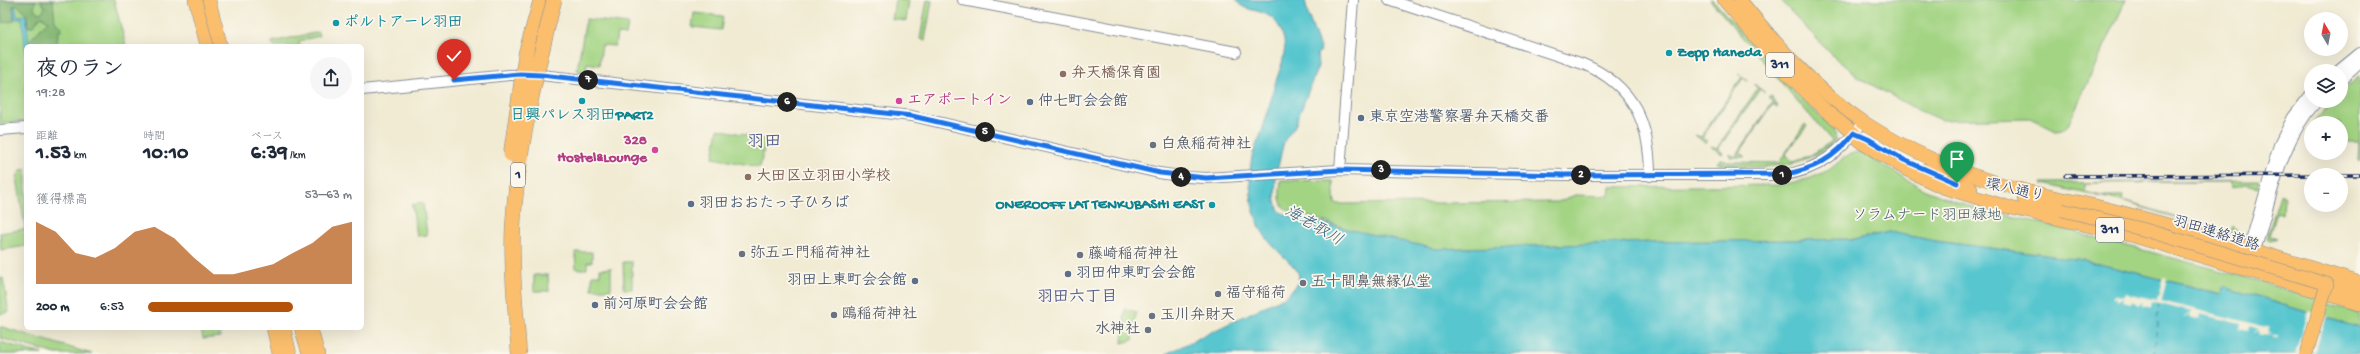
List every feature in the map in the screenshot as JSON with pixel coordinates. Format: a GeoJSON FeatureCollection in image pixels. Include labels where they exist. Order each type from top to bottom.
{"type":"FeatureCollection","features":[{"type":"Feature","properties":{"kind":"highway","name":"1"},"geometry":{"type":"LineString","coordinates":[[519,354],[513,263],[513,227],[533,54],[537,0]]}},
{"type":"Feature","properties":{"kind":"highway"},"geometry":{"type":"LineString","coordinates":[[533,54],[541,0]]}},
{"type":"Feature","properties":{"kind":"highway"},"geometry":{"type":"LineString","coordinates":[[533,54],[550,0]]}},
{"type":"Feature","properties":{"kind":"highway","name":"1"},"geometry":{"type":"LineString","coordinates":[[511,354],[504,263],[505,226],[512,149],[533,54],[554,0]]}},
{"type":"Feature","properties":{"kind":"main road"},"geometry":{"type":"LineString","coordinates":[[195,0],[206,44]]}},
{"type":"Feature","properties":{"kind":"main road"},"geometry":{"type":"LineString","coordinates":[[210,0],[221,44]]}},
{"type":"Feature","properties":{"kind":"main road","name":"環八通り"},"geometry":{"type":"LineString","coordinates":[[1724,0],[1751,33],[1808,95],[1854,133],[1862,143],[1887,159],[1957,193],[2011,208],[2134,236],[2360,304]]}},
{"type":"Feature","properties":{"kind":"main road","name":"環八通り"},"geometry":{"type":"LineString","coordinates":[[1740,0],[1801,68],[1831,97],[1863,122],[1910,149],[1951,167],[2011,187],[2104,208],[2360,283]]}},
{"type":"Feature","properties":{"kind":"main road"},"geometry":{"type":"LineString","coordinates":[[1854,133],[1868,139],[1904,160],[1957,183],[2007,199],[2062,210]]}},
{"type":"Feature","properties":{"kind":"main road"},"geometry":{"type":"LineString","coordinates":[[1951,167],[1989,187],[2062,210]]}},
{"type":"Feature","properties":{"kind":"main road","name":"羽田連絡道路"},"geometry":{"type":"LineString","coordinates":[[2062,210],[2142,229],[2360,295]]}},
{"type":"Feature","properties":{"kind":"main road"},"geometry":{"type":"LineString","coordinates":[[2306,354],[2327,284]]}},
{"type":"Feature","properties":{"kind":"main road"},"geometry":{"type":"LineString","coordinates":[[273,330],[279,354]]}},
{"type":"Feature","properties":{"kind":"main road"},"geometry":{"type":"LineString","coordinates":[[284,330],[290,354]]}},
{"type":"Feature","properties":{"kind":"main road"},"geometry":{"type":"LineString","coordinates":[[296,330],[302,354]]}},
{"type":"Feature","properties":{"kind":"main road"},"geometry":{"type":"LineString","coordinates":[[302,330],[309,354]]}},
{"type":"Feature","properties":{"kind":"main road"},"geometry":{"type":"LineString","coordinates":[[312,330],[318,354]]}},
{"type":"Feature","properties":{"kind":"street"},"geometry":{"type":"LineString","coordinates":[[963,0],[1236,52]]}},
{"type":"Feature","properties":{"kind":"street"},"geometry":{"type":"LineString","coordinates":[[1340,170],[1353,0]]}},
{"type":"Feature","properties":{"kind":"street"},"geometry":{"type":"LineString","coordinates":[[1389,0],[1583,64],[1600,72],[1620,88],[1639,114],[1647,138],[1650,176]]}},
{"type":"Feature","properties":{"kind":"street"},"geometry":{"type":"LineString","coordinates":[[2347,64],[2360,53]]}},
{"type":"Feature","properties":{"kind":"street"},"geometry":{"type":"LineString","coordinates":[[2348,74],[2360,63]]}},
{"type":"Feature","properties":{"kind":"street"},"geometry":{"type":"LineString","coordinates":[[364,90],[509,75],[541,75],[912,116],[1173,176],[1206,178],[1244,174],[1340,170],[1650,176],[1794,173],[1825,161],[1846,144],[1863,122]]}},
{"type":"Feature","properties":{"kind":"street"},"geometry":{"type":"LineString","coordinates":[[2251,250],[2279,145],[2293,117],[2304,103]]}},
{"type":"Feature","properties":{"kind":"street"},"geometry":{"type":"LineString","coordinates":[[2245,269],[2288,146],[2298,125],[2311,108]]}},
{"type":"Feature","properties":{"kind":"street"},"geometry":{"type":"LineString","coordinates":[[0,130],[24,128]]}},
{"type":"Feature","properties":{"kind":"green space"},"geometry":{"type":"Polygon","coordinates":[[[0,0],[114,0],[125,44],[24,44],[24,121],[0,124],[0,0]]]}},
{"type":"Feature","properties":{"kind":"green space"},"geometry":{"type":"Polygon","coordinates":[[[0,0],[36,1],[34,8],[38,13],[42,12],[45,7],[40,0],[53,0],[55,22],[62,27],[61,31],[58,32],[57,44],[30,44],[29,41],[48,21],[41,16],[33,26],[28,27],[27,15],[18,5],[13,6],[14,21],[2,23],[0,0]]]}},
{"type":"Feature","properties":{"kind":"green space"},"geometry":{"type":"Polygon","coordinates":[[[895,0],[909,0],[906,21],[892,19],[895,0]]]}},
{"type":"Feature","properties":{"kind":"green space"},"geometry":{"type":"Polygon","coordinates":[[[927,0],[932,1],[925,40],[920,39],[927,0]]]}},
{"type":"Feature","properties":{"kind":"green space"},"geometry":{"type":"Polygon","coordinates":[[[1710,0],[1713,0],[1796,94],[1835,130],[1835,141],[1822,151],[1809,158],[1779,166],[1747,167],[1717,163],[1720,159],[1731,162],[1779,163],[1805,124],[1807,126],[1785,155],[1793,161],[1811,155],[1832,141],[1710,0]]]}},
{"type":"Feature","properties":{"kind":"green space"},"geometry":{"type":"Polygon","coordinates":[[[1780,0],[2126,0],[2068,125],[2062,130],[2056,131],[2030,118],[1941,120],[1918,110],[1859,78],[1832,55],[1780,0]]]}},
{"type":"Feature","properties":{"kind":"green space"},"geometry":{"type":"Polygon","coordinates":[[[694,13],[723,16],[721,30],[692,27],[694,13]]]}},
{"type":"Feature","properties":{"kind":"green space"},"geometry":{"type":"Polygon","coordinates":[[[586,19],[628,24],[626,35],[617,34],[615,46],[602,45],[599,65],[587,63],[586,72],[577,70],[586,19]]]}},
{"type":"Feature","properties":{"kind":"green space"},"geometry":{"type":"Polygon","coordinates":[[[318,32],[319,36],[299,41],[300,44],[272,44],[272,42],[318,32]]]}},
{"type":"Feature","properties":{"kind":"green space"},"geometry":{"type":"Polygon","coordinates":[[[1738,73],[1748,81],[1743,78],[1702,138],[1707,141],[1705,143],[1695,135],[1701,137],[1742,77],[1738,73]]]}},
{"type":"Feature","properties":{"kind":"green space"},"geometry":{"type":"Polygon","coordinates":[[[2360,76],[2360,161],[2358,161],[2359,142],[2348,142],[2348,116],[2319,116],[2327,108],[2348,108],[2348,86],[2360,76]]]}},
{"type":"Feature","properties":{"kind":"green space"},"geometry":{"type":"Polygon","coordinates":[[[1754,84],[1765,93],[1760,89],[1718,149],[1723,153],[1722,154],[1711,146],[1717,148],[1758,88],[1754,84]]]}},
{"type":"Feature","properties":{"kind":"green space"},"geometry":{"type":"Polygon","coordinates":[[[1771,96],[1778,108],[1773,104],[1740,152],[1745,156],[1735,157],[1773,102],[1768,98],[1771,96]]]}},
{"type":"Feature","properties":{"kind":"green space"},"geometry":{"type":"Polygon","coordinates":[[[718,129],[766,139],[760,167],[713,158],[718,129]]]}},
{"type":"Feature","properties":{"kind":"green space","name":"ソラムナード羽田緑地"},"geometry":{"type":"Polygon","coordinates":[[[1860,152],[1925,190],[1968,206],[2033,221],[2256,280],[2360,314],[2360,328],[2223,287],[2221,294],[2083,260],[1935,241],[1890,232],[1857,239],[1653,242],[1436,249],[1364,234],[1287,210],[1280,200],[1281,180],[1333,181],[1335,204],[1558,202],[1575,195],[1609,196],[1610,187],[1782,185],[1811,178],[1829,170],[1850,153],[1860,152]]]}},
{"type":"Feature","properties":{"kind":"green space"},"geometry":{"type":"Polygon","coordinates":[[[24,169],[24,222],[17,177],[21,170],[24,169]]]}},
{"type":"Feature","properties":{"kind":"green space"},"geometry":{"type":"Polygon","coordinates":[[[2259,181],[2257,189],[2246,184],[2232,188],[2232,182],[2085,183],[2085,192],[2101,196],[2123,196],[2122,201],[2230,232],[2233,226],[2237,231],[2234,234],[2121,201],[2042,184],[2042,183],[2259,181]]]}},
{"type":"Feature","properties":{"kind":"green space"},"geometry":{"type":"Polygon","coordinates":[[[2280,194],[2284,196],[2283,214],[2277,212],[2270,236],[2277,239],[2270,241],[2267,238],[2280,194]]]}},
{"type":"Feature","properties":{"kind":"green space"},"geometry":{"type":"Polygon","coordinates":[[[423,203],[427,235],[417,236],[412,205],[423,203]]]}},
{"type":"Feature","properties":{"kind":"green space"},"geometry":{"type":"Polygon","coordinates":[[[24,229],[24,246],[1,250],[0,233],[24,229]]]}},
{"type":"Feature","properties":{"kind":"green space"},"geometry":{"type":"Polygon","coordinates":[[[575,252],[592,252],[592,262],[587,262],[587,269],[576,269],[575,252]]]}},
{"type":"Feature","properties":{"kind":"green space"},"geometry":{"type":"Polygon","coordinates":[[[623,262],[632,262],[632,289],[624,289],[623,262]]]}},
{"type":"Feature","properties":{"kind":"green space"},"geometry":{"type":"Polygon","coordinates":[[[611,268],[611,289],[592,289],[592,275],[600,275],[600,269],[611,268]]]}},
{"type":"Feature","properties":{"kind":"green space"},"geometry":{"type":"Polygon","coordinates":[[[534,275],[548,275],[549,291],[534,291],[534,275]]]}},
{"type":"Feature","properties":{"kind":"green space"},"geometry":{"type":"Polygon","coordinates":[[[0,278],[3,278],[9,312],[0,314],[0,278]]]}},
{"type":"Feature","properties":{"kind":"green space"},"geometry":{"type":"Polygon","coordinates":[[[1125,309],[1136,312],[1133,340],[1122,343],[1125,309]]]}},
{"type":"Feature","properties":{"kind":"green space"},"geometry":{"type":"Polygon","coordinates":[[[0,327],[92,354],[56,354],[0,338],[0,327]]]}},
{"type":"Feature","properties":{"kind":"green space"},"geometry":{"type":"Polygon","coordinates":[[[201,330],[219,330],[220,337],[203,339],[201,330]]]}},
{"type":"Feature","properties":{"kind":"green space"},"geometry":{"type":"Polygon","coordinates":[[[0,342],[42,354],[0,354],[0,342]]]}},
{"type":"Feature","properties":{"kind":"water","name":"海老取川"},"geometry":{"type":"Polygon","coordinates":[[[1236,0],[1305,0],[1308,15],[1321,51],[1317,54],[1318,66],[1295,126],[1284,141],[1276,175],[1275,202],[1280,212],[1290,216],[1436,249],[1653,242],[1857,239],[1890,232],[1935,241],[2083,260],[2221,294],[2223,287],[2360,328],[2360,354],[1166,354],[1288,295],[1297,283],[1304,284],[1304,281],[1298,282],[1299,275],[1296,269],[1272,245],[1260,228],[1253,208],[1250,187],[1252,157],[1264,125],[1282,62],[1285,45],[1284,40],[1280,28],[1268,15],[1246,8],[1240,5],[1236,0]]]}},
{"type":"Feature","properties":{"kind":"water"},"geometry":{"type":"Polygon","coordinates":[[[13,6],[15,6],[17,16],[26,15],[29,44],[25,44],[22,18],[15,19],[13,6]]]}},
{"type":"Feature","properties":{"kind":"pier"},"geometry":{"type":"Polygon","coordinates":[[[2163,277],[2167,278],[2161,301],[2270,328],[2268,331],[2272,335],[2278,335],[2277,339],[2275,336],[2273,338],[2269,333],[2268,336],[2259,334],[2260,331],[2253,333],[2260,329],[2249,326],[2248,331],[2240,329],[2241,324],[2200,314],[2199,318],[2206,321],[2189,317],[2190,314],[2184,317],[2192,312],[2152,302],[2151,308],[2142,305],[2143,302],[2138,305],[2132,300],[2131,303],[2122,301],[2123,297],[2117,301],[2117,297],[2113,299],[2114,295],[2124,296],[2125,293],[2157,300],[2163,277]]]}},
{"type":"Feature","properties":{"kind":"pier"},"geometry":{"type":"Polygon","coordinates":[[[2308,311],[2327,316],[2314,354],[2295,354],[2308,311]]]}},
{"type":"Feature","properties":{"kind":"ferry route"},"geometry":{"type":"LineString","coordinates":[[2154,354],[2159,302]]}},
{"type":"Feature","properties":{"kind":"railway"},"geometry":{"type":"LineString","coordinates":[[2065,176],[2360,175]]}},
{"type":"Feature","properties":{"kind":"place","name":"ポルトアーレ羽田"},"geometry":{"type":"Point","coordinates":[336,23]}},
{"type":"Feature","properties":{"kind":"place","name":"Zepp Haneda"},"geometry":{"type":"Point","coordinates":[1669,53]}},
{"type":"Feature","properties":{"kind":"place","name":"弁天橋保育園"},"geometry":{"type":"Point","coordinates":[1063,74]}},
{"type":"Feature","properties":{"kind":"place","name":"日興パレス羽田PART2"},"geometry":{"type":"Point","coordinates":[582,101]}},
{"type":"Feature","properties":{"kind":"place","name":"エアポートイン"},"geometry":{"type":"Point","coordinates":[899,101]}},
{"type":"Feature","properties":{"kind":"place","name":"仲七町会会館"},"geometry":{"type":"Point","coordinates":[1030,102]}},
{"type":"Feature","properties":{"kind":"place","name":"東京空港警察署弁天橋交番"},"geometry":{"type":"Point","coordinates":[1361,118]}},
{"type":"Feature","properties":{"kind":"place","name":"白魚稲荷神社"},"geometry":{"type":"Point","coordinates":[1153,145]}},
{"type":"Feature","properties":{"kind":"place","name":"328 Hostel&Lounge"},"geometry":{"type":"Point","coordinates":[655,150]}},
{"type":"Feature","properties":{"kind":"place","name":"大田区立羽田小学校"},"geometry":{"type":"Point","coordinates":[748,177]}},
{"type":"Feature","properties":{"kind":"place","name":"羽田おおたっ子ひろば"},"geometry":{"type":"Point","coordinates":[691,204]}},
{"type":"Feature","properties":{"kind":"place","name":"ONEROOFF LAT TENKUBASHI EAST"},"geometry":{"type":"Point","coordinates":[1212,205]}},
{"type":"Feature","properties":{"kind":"place","name":"弥五エ門稲荷神社"},"geometry":{"type":"Point","coordinates":[742,254]}},
{"type":"Feature","properties":{"kind":"place","name":"藤崎稲荷神社"},"geometry":{"type":"Point","coordinates":[1080,255]}},
{"type":"Feature","properties":{"kind":"place","name":"羽田仲東町会会館"},"geometry":{"type":"Point","coordinates":[1068,274]}},
{"type":"Feature","properties":{"kind":"place","name":"羽田上東町会会館"},"geometry":{"type":"Point","coordinates":[915,281]}},
{"type":"Feature","properties":{"kind":"place","name":"五十間鼻無縁仏堂"},"geometry":{"type":"Point","coordinates":[1303,283]}},
{"type":"Feature","properties":{"kind":"place","name":"福守稲荷"},"geometry":{"type":"Point","coordinates":[1218,294]}},
{"type":"Feature","properties":{"kind":"place","name":"前河原町会会館"},"geometry":{"type":"Point","coordinates":[595,305]}},
{"type":"Feature","properties":{"kind":"place","name":"鴎稲荷神社"},"geometry":{"type":"Point","coordinates":[834,315]}},
{"type":"Feature","properties":{"kind":"place","name":"玉川弁財天"},"geometry":{"type":"Point","coordinates":[1152,316]}},
{"type":"Feature","properties":{"kind":"place","name":"水神社"},"geometry":{"type":"Point","coordinates":[1148,330]}},
{"type":"Feature","properties":{"kind":"district","name":"羽田"},"geometry":{"type":"Point","coordinates":[764,143]}},
{"type":"Feature","properties":{"kind":"district","name":"羽田六丁目"},"geometry":{"type":"Point","coordinates":[1077,298]}},
{"type":"Feature","properties":{"kind":"route"},"geometry":{"type":"LineString","coordinates":[[454,80],[520,74],[541,75],[912,116],[1173,176],[1196,178],[1240,174],[1340,170],[1650,176],[1783,174],[1806,170],[1825,161],[1846,144],[1854,133],[1868,139],[1904,160],[1957,183]]}}]}
